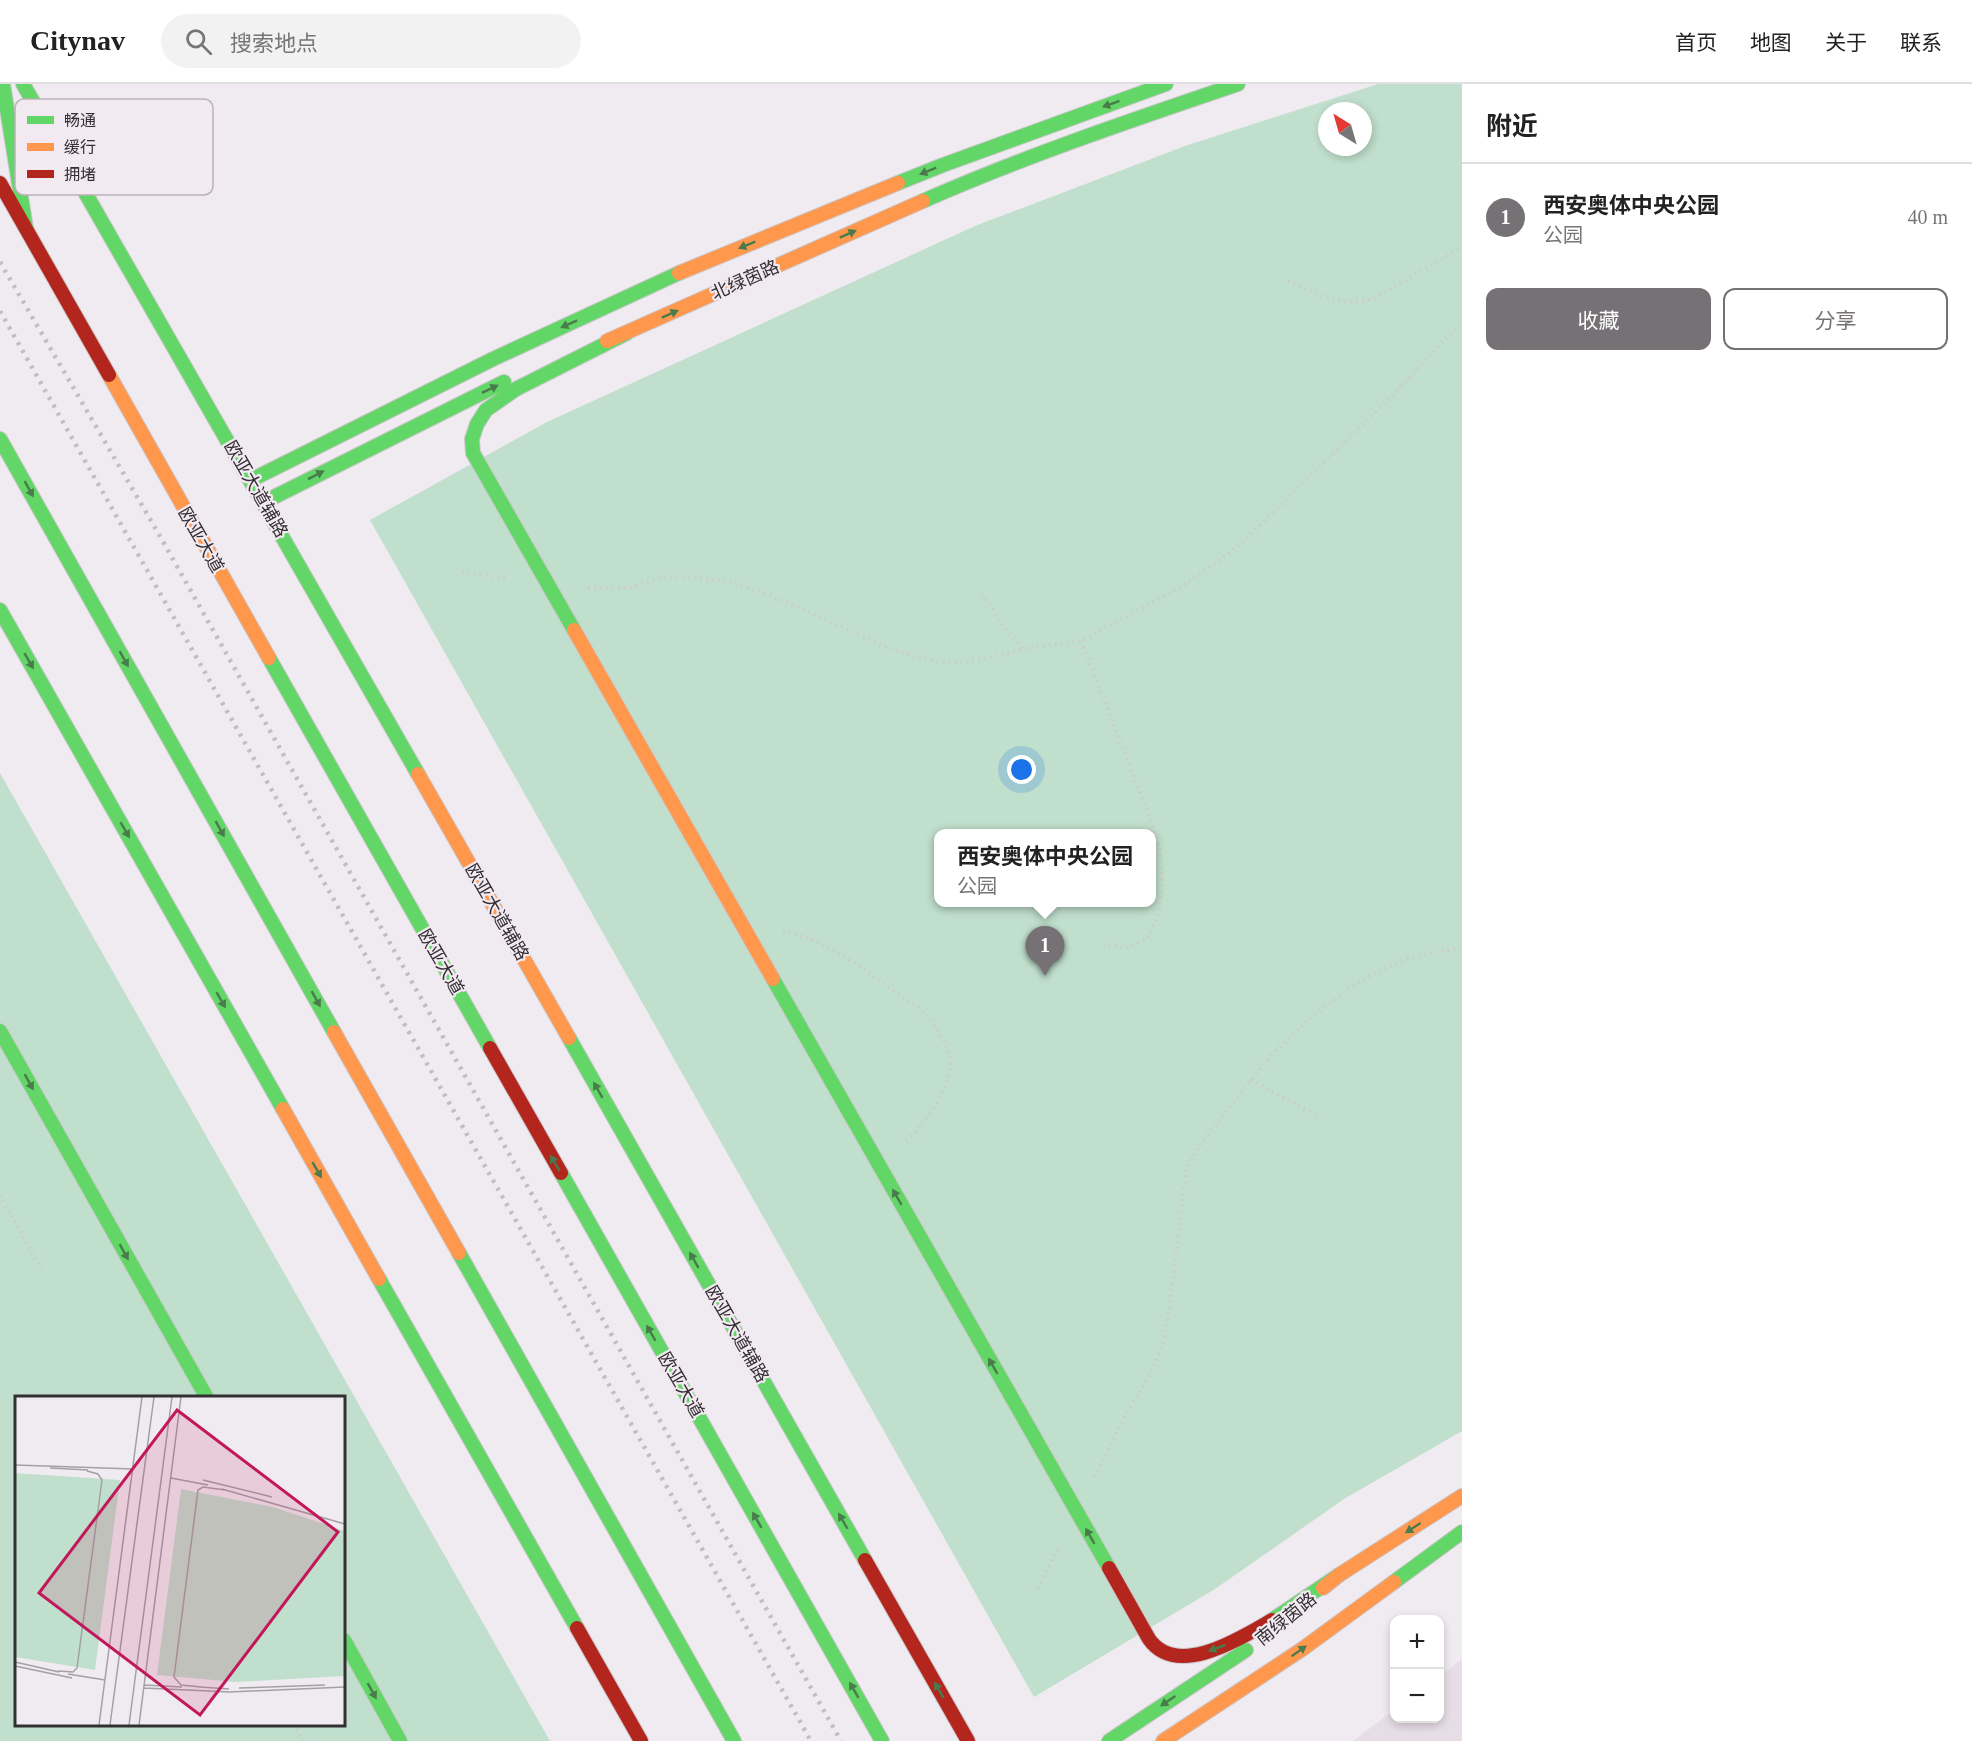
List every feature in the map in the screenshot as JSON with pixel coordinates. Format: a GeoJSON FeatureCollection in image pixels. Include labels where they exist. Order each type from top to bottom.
{"type":"FeatureCollection","features":[{"type":"Feature","properties":{"kind":"street"},"geometry":{"type":"LineString","coordinates":[[3,84],[15,158]]}},
{"type":"Feature","properties":{"kind":"street","name":"欧亚大道辅路"},"geometry":{"type":"LineString","coordinates":[[23,84],[32,99]]}},
{"type":"Feature","properties":{"kind":"street","name":"北绿茵路"},"geometry":{"type":"LineString","coordinates":[[251,480],[492,358],[695,266],[943,165],[1166,84]]}},
{"type":"Feature","properties":{"kind":"street","name":"北绿茵路"},"geometry":{"type":"LineString","coordinates":[[264,502],[525,372],[627,333],[975,178],[1238,84]]}},
{"type":"Feature","properties":{"kind":"street","name":"欧亚大道"},"geometry":{"type":"LineString","coordinates":[[0,183],[882,1741]]}},
{"type":"Feature","properties":{"kind":"street"},"geometry":{"type":"LineString","coordinates":[[21,195],[27,232]]}},
{"type":"Feature","properties":{"kind":"street","name":"欧亚大道辅路"},"geometry":{"type":"LineString","coordinates":[[87,195],[264,502],[968,1741]]}},
{"type":"Feature","properties":{"kind":"street"},"geometry":{"type":"LineString","coordinates":[[627,333],[516,389],[486,410],[477,424],[472,439],[473,453],[1147,1635],[1156,1649],[1172,1656],[1185,1657],[1215,1650],[1251,1633],[1339,1575]]}},
{"type":"Feature","properties":{"kind":"street"},"geometry":{"type":"LineString","coordinates":[[0,439],[734,1741]]}},
{"type":"Feature","properties":{"kind":"street"},"geometry":{"type":"LineString","coordinates":[[1,615],[13,642],[641,1741]]}},
{"type":"Feature","properties":{"kind":"street"},"geometry":{"type":"LineString","coordinates":[[0,1031],[206,1396]]}},
{"type":"Feature","properties":{"kind":"street","name":"南绿茵路"},"geometry":{"type":"LineString","coordinates":[[1109,1741],[1249,1648],[1339,1575],[1462,1496]]}},
{"type":"Feature","properties":{"kind":"street","name":"南绿茵路"},"geometry":{"type":"LineString","coordinates":[[1163,1741],[1301,1650],[1462,1532]]}},
{"type":"Feature","properties":{"kind":"street"},"geometry":{"type":"LineString","coordinates":[[345,1642],[400,1741]]}},
{"type":"Feature","properties":{"kind":"path"},"geometry":{"type":"LineString","coordinates":[[1288,281],[1332,299],[1353,302],[1372,299],[1462,247]]}},
{"type":"Feature","properties":{"kind":"path"},"geometry":{"type":"LineString","coordinates":[[462,572],[548,584],[609,589],[629,588],[664,577],[723,580],[803,609],[886,647],[921,658],[951,663],[1081,641],[1182,586],[1243,542],[1391,397],[1462,322]]}},
{"type":"Feature","properties":{"kind":"path"},"geometry":{"type":"LineString","coordinates":[[982,594],[1011,636],[1023,649]]}},
{"type":"Feature","properties":{"kind":"path"},"geometry":{"type":"LineString","coordinates":[[1081,641],[1152,829]]}},
{"type":"Feature","properties":{"kind":"path"},"geometry":{"type":"LineString","coordinates":[[1103,944],[1126,948],[1147,939],[1158,916],[1162,888],[1160,853],[1156,840]]}},
{"type":"Feature","properties":{"kind":"path"},"geometry":{"type":"LineString","coordinates":[[775,929],[818,942],[872,974],[922,1011],[941,1036],[950,1054],[948,1077],[937,1105],[907,1141],[879,1166]]}},
{"type":"Feature","properties":{"kind":"path"},"geometry":{"type":"LineString","coordinates":[[1038,1588],[1123,1420],[1153,1369],[1164,1338],[1169,1311],[1186,1170],[1199,1146],[1270,1055],[1308,1020],[1348,989],[1377,972],[1407,959],[1462,947]]}},
{"type":"Feature","properties":{"kind":"path"},"geometry":{"type":"LineString","coordinates":[[1251,1080],[1317,1116]]}},
{"type":"Feature","properties":{"kind":"path"},"geometry":{"type":"LineString","coordinates":[[0,1195],[42,1271]]}},
{"type":"Feature","properties":{"kind":"path"},"geometry":{"type":"LineString","coordinates":[[295,1726],[304,1741]]}},
{"type":"Feature","properties":{"kind":"shaded area"},"geometry":{"type":"Polygon","coordinates":[[[1462,1659],[1462,1741],[1353,1741],[1390,1713],[1390,1723],[1444,1723],[1444,1673],[1462,1659]]]}},
{"type":"Feature","properties":{"kind":"green space"},"geometry":{"type":"Polygon","coordinates":[[[1378,84],[1462,84],[1462,1431],[1344,1499],[1215,1589],[1034,1697],[370,520],[547,422],[975,226],[1185,146],[1318,103],[1318,156],[1372,156],[1372,102],[1322,102],[1378,84]]]}},
{"type":"Feature","properties":{"kind":"green space"},"geometry":{"type":"Polygon","coordinates":[[[0,773],[550,1741],[0,1741],[0,773]]]}},
{"type":"Feature","properties":{"kind":"railway"},"geometry":{"type":"LineString","coordinates":[[0,262],[157,531],[841,1741]]}},
{"type":"Feature","properties":{"kind":"railway"},"geometry":{"type":"LineString","coordinates":[[0,311],[811,1741]]}},
{"type":"Feature","properties":{"kind":"traffic: fast"},"geometry":{"type":"LineString","coordinates":[[3,84],[15,159]]}},
{"type":"Feature","properties":{"kind":"traffic: fast"},"geometry":{"type":"LineString","coordinates":[[23,84],[32,99]]}},
{"type":"Feature","properties":{"kind":"traffic: fast"},"geometry":{"type":"LineString","coordinates":[[898,183],[1166,84]]}},
{"type":"Feature","properties":{"kind":"traffic: fast"},"geometry":{"type":"LineString","coordinates":[[923,201],[1040,154],[1238,84]]}},
{"type":"Feature","properties":{"kind":"traffic: fast"},"geometry":{"type":"LineString","coordinates":[[21,195],[26,228]]}},
{"type":"Feature","properties":{"kind":"traffic: fast"},"geometry":{"type":"LineString","coordinates":[[87,195],[418,774]]}},
{"type":"Feature","properties":{"kind":"traffic: fast"},"geometry":{"type":"LineString","coordinates":[[251,480],[493,359],[679,273]]}},
{"type":"Feature","properties":{"kind":"traffic: fast"},"geometry":{"type":"LineString","coordinates":[[574,630],[473,453],[472,439],[477,424],[486,410],[516,389],[627,333]]}},
{"type":"Feature","properties":{"kind":"traffic: fast"},"geometry":{"type":"LineString","coordinates":[[264,502],[504,382]]}},
{"type":"Feature","properties":{"kind":"traffic: fast"},"geometry":{"type":"LineString","coordinates":[[0,439],[334,1032]]}},
{"type":"Feature","properties":{"kind":"traffic: fast"},"geometry":{"type":"LineString","coordinates":[[0,610],[283,1109]]}},
{"type":"Feature","properties":{"kind":"traffic: fast"},"geometry":{"type":"LineString","coordinates":[[269,658],[490,1048]]}},
{"type":"Feature","properties":{"kind":"traffic: fast"},"geometry":{"type":"LineString","coordinates":[[773,979],[1109,1568]]}},
{"type":"Feature","properties":{"kind":"traffic: fast"},"geometry":{"type":"LineString","coordinates":[[0,1031],[206,1396]]}},
{"type":"Feature","properties":{"kind":"traffic: fast"},"geometry":{"type":"LineString","coordinates":[[569,1038],[865,1560]]}},
{"type":"Feature","properties":{"kind":"traffic: fast"},"geometry":{"type":"LineString","coordinates":[[561,1173],[882,1741]]}},
{"type":"Feature","properties":{"kind":"traffic: fast"},"geometry":{"type":"LineString","coordinates":[[459,1253],[734,1741]]}},
{"type":"Feature","properties":{"kind":"traffic: fast"},"geometry":{"type":"LineString","coordinates":[[379,1279],[577,1628]]}},
{"type":"Feature","properties":{"kind":"traffic: fast"},"geometry":{"type":"LineString","coordinates":[[1394,1582],[1462,1532]]}},
{"type":"Feature","properties":{"kind":"traffic: fast"},"geometry":{"type":"LineString","coordinates":[[1272,1620],[1339,1575]]}},
{"type":"Feature","properties":{"kind":"traffic: fast"},"geometry":{"type":"LineString","coordinates":[[345,1642],[400,1741]]}},
{"type":"Feature","properties":{"kind":"traffic: fast"},"geometry":{"type":"LineString","coordinates":[[1109,1741],[1246,1650]]}},
{"type":"Feature","properties":{"kind":"traffic: slow"},"geometry":{"type":"LineString","coordinates":[[679,273],[898,183]]}},
{"type":"Feature","properties":{"kind":"traffic: slow"},"geometry":{"type":"LineString","coordinates":[[607,341],[923,201]]}},
{"type":"Feature","properties":{"kind":"traffic: slow"},"geometry":{"type":"LineString","coordinates":[[109,375],[269,658]]}},
{"type":"Feature","properties":{"kind":"traffic: slow"},"geometry":{"type":"LineString","coordinates":[[574,630],[773,979]]}},
{"type":"Feature","properties":{"kind":"traffic: slow"},"geometry":{"type":"LineString","coordinates":[[418,774],[569,1038]]}},
{"type":"Feature","properties":{"kind":"traffic: slow"},"geometry":{"type":"LineString","coordinates":[[334,1032],[459,1253]]}},
{"type":"Feature","properties":{"kind":"traffic: slow"},"geometry":{"type":"LineString","coordinates":[[283,1109],[379,1279]]}},
{"type":"Feature","properties":{"kind":"traffic: slow"},"geometry":{"type":"LineString","coordinates":[[1323,1588],[1339,1575],[1462,1496]]}},
{"type":"Feature","properties":{"kind":"traffic: slow"},"geometry":{"type":"LineString","coordinates":[[1163,1741],[1301,1650],[1394,1582]]}},
{"type":"Feature","properties":{"kind":"traffic: jam"},"geometry":{"type":"LineString","coordinates":[[0,183],[109,375]]}},
{"type":"Feature","properties":{"kind":"traffic: jam"},"geometry":{"type":"LineString","coordinates":[[490,1048],[561,1173]]}},
{"type":"Feature","properties":{"kind":"traffic: jam"},"geometry":{"type":"LineString","coordinates":[[865,1560],[968,1741]]}},
{"type":"Feature","properties":{"kind":"traffic: jam"},"geometry":{"type":"LineString","coordinates":[[1109,1568],[1149,1639],[1161,1650],[1176,1655],[1192,1655],[1209,1651],[1244,1636],[1272,1620]]}},
{"type":"Feature","properties":{"kind":"traffic: jam"},"geometry":{"type":"LineString","coordinates":[[577,1628],[641,1741]]}},
{"type":"Feature","properties":{"kind":"place","name":"西安奥体中央公园"},"geometry":{"type":"Point","coordinates":[1045,976]}}]}
